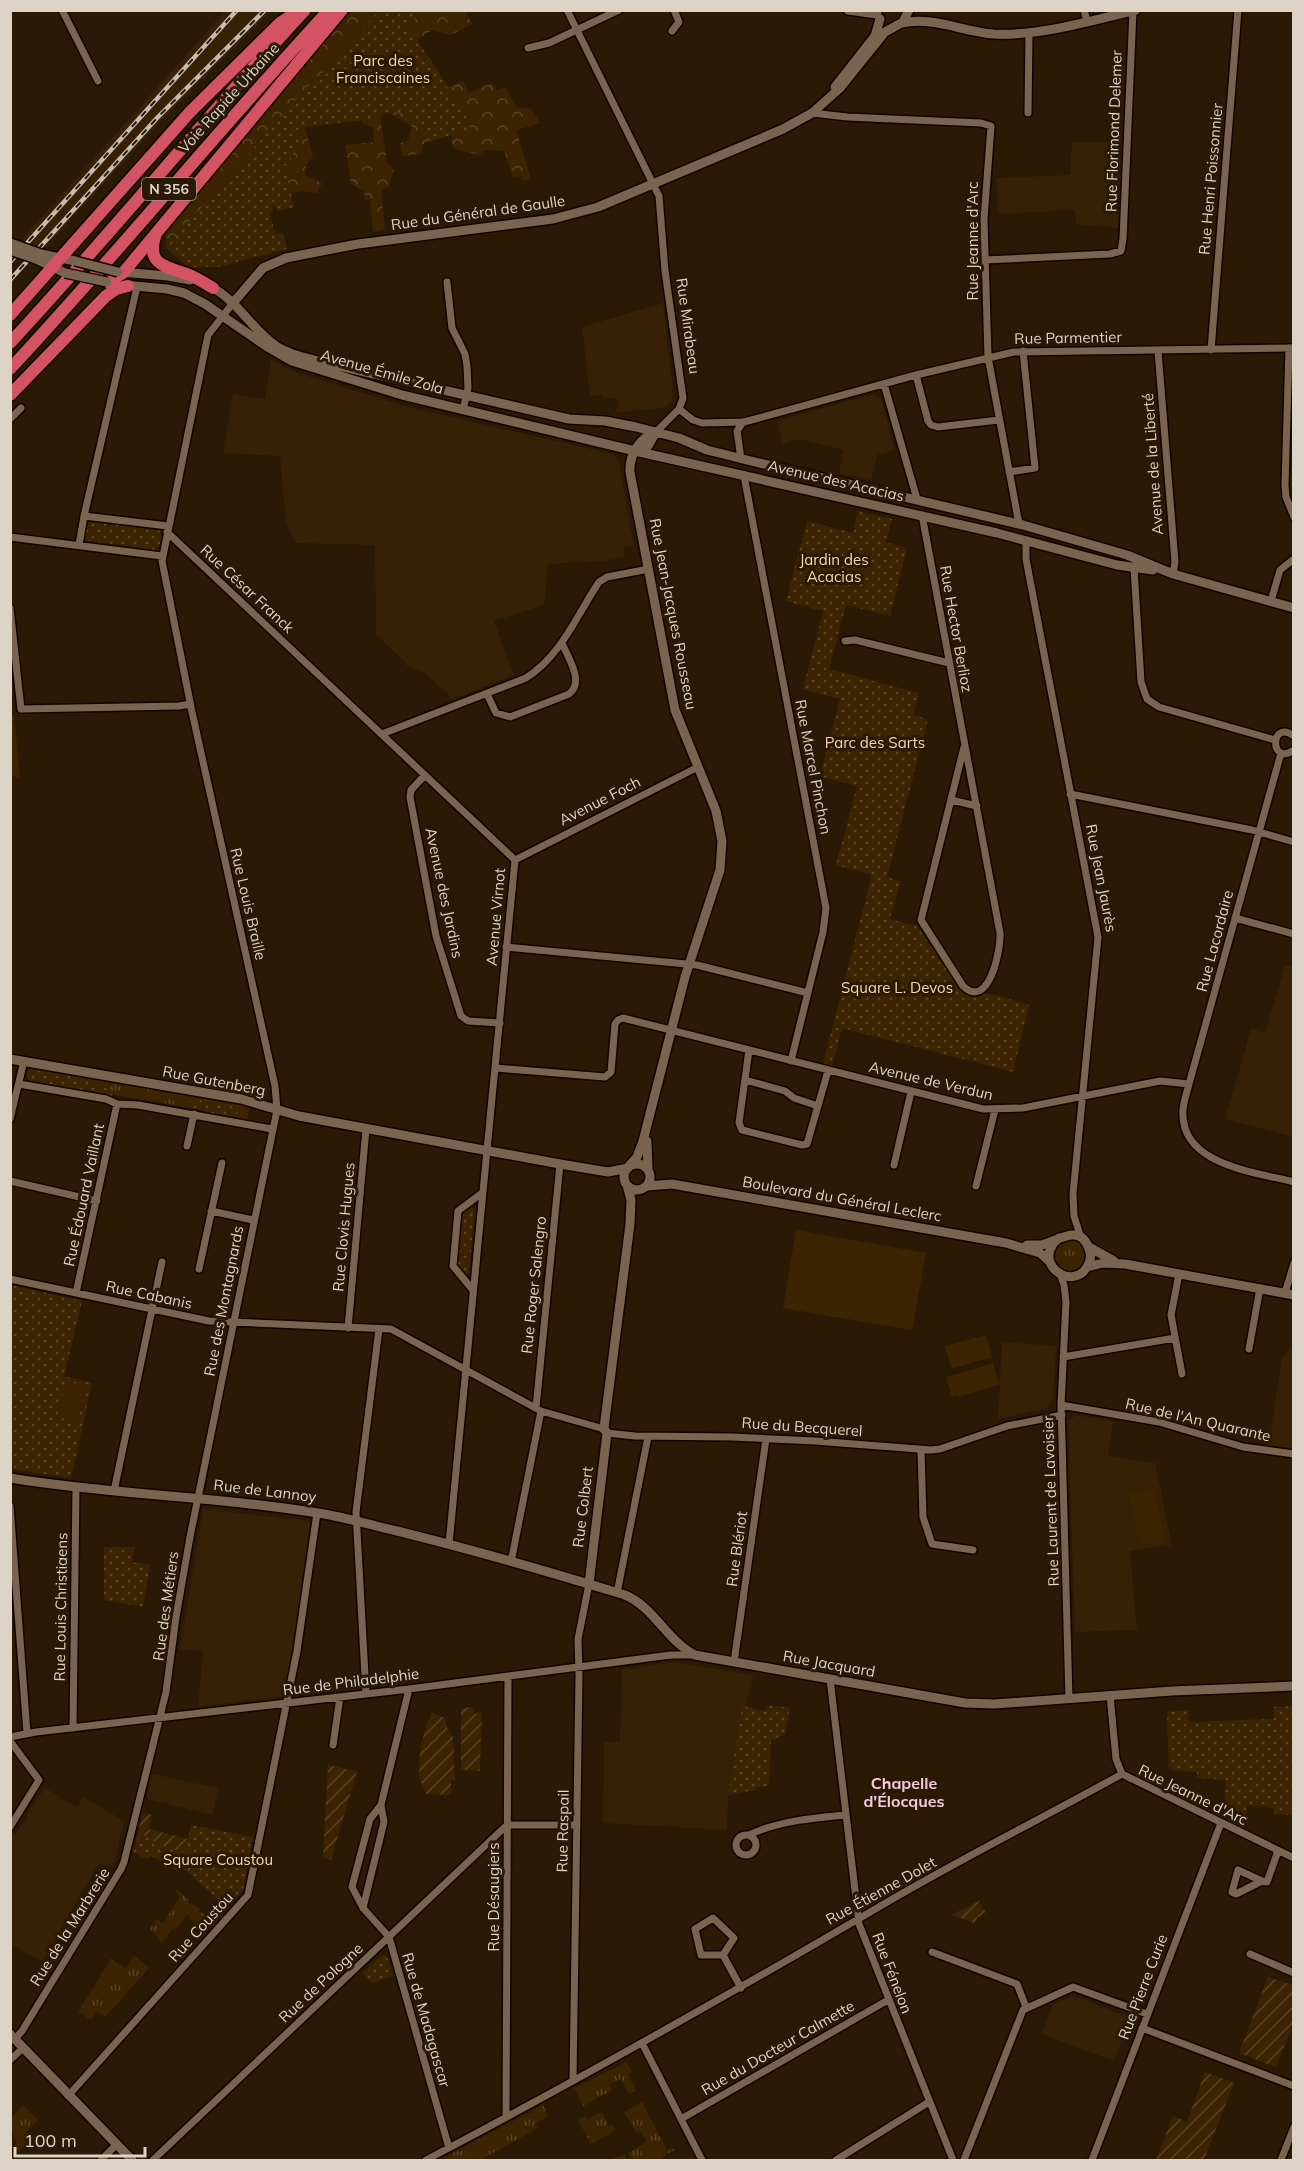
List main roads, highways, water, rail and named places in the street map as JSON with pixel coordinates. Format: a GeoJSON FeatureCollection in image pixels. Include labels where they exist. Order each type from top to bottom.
{"type":"FeatureCollection","features":[{"type":"Feature","properties":{"kind":"highway"},"geometry":{"type":"LineString","coordinates":[[10,315],[190,112],[280,23],[299,10]]}},
{"type":"Feature","properties":{"kind":"highway","name":"Voie Rapide Urbaine"},"geometry":{"type":"LineString","coordinates":[[10,343],[305,10]]}},
{"type":"Feature","properties":{"kind":"highway","name":"Voie Rapide Urbaine"},"geometry":{"type":"LineString","coordinates":[[10,369],[77,297],[233,115],[329,10]]}},
{"type":"Feature","properties":{"kind":"highway"},"geometry":{"type":"LineString","coordinates":[[10,395],[119,281],[342,10]]}},
{"type":"Feature","properties":{"kind":"highway"},"geometry":{"type":"LineString","coordinates":[[156,234],[153,247],[158,262],[195,277],[213,288]]}},
{"type":"Feature","properties":{"kind":"railway"},"geometry":{"type":"LineString","coordinates":[[10,262],[237,10]]}},
{"type":"Feature","properties":{"kind":"railway"},"geometry":{"type":"LineString","coordinates":[[10,280],[157,118],[265,10]]}},
{"type":"Feature","properties":{"kind":"district","name":"Chapelle d'Élocques"},"geometry":{"type":"Point","coordinates":[904,1792]}},
{"type":"Feature","properties":{"kind":"park label","name":"Parc des Franciscaines"},"geometry":{"type":"Point","coordinates":[383,70]}},
{"type":"Feature","properties":{"kind":"park label","name":"Jardin des Acacias"},"geometry":{"type":"Point","coordinates":[834,568]}},
{"type":"Feature","properties":{"kind":"park label","name":"Parc des Sarts"},"geometry":{"type":"Point","coordinates":[875,743]}},
{"type":"Feature","properties":{"kind":"park label","name":"Square L. Devos"},"geometry":{"type":"Point","coordinates":[897,988]}},
{"type":"Feature","properties":{"kind":"park label","name":"Square Coustou"},"geometry":{"type":"Point","coordinates":[218,1860]}}]}
